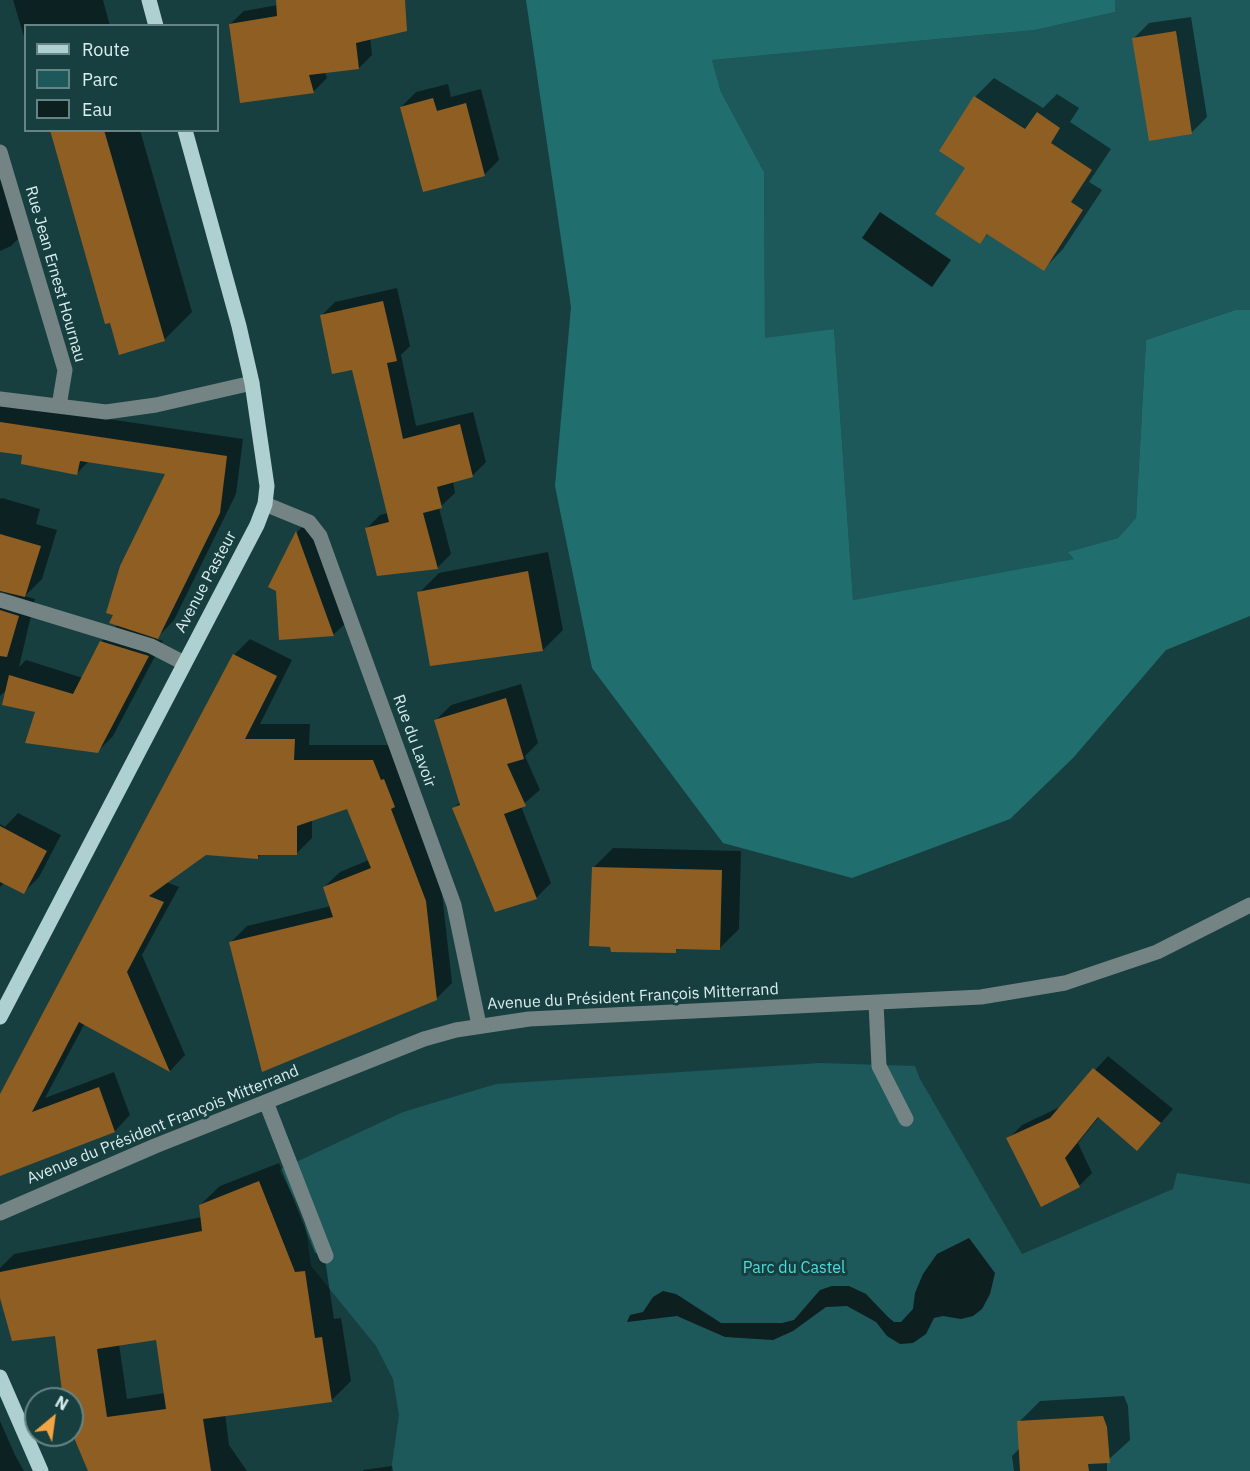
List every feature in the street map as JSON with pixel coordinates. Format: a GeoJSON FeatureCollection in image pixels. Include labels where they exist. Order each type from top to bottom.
{"type":"FeatureCollection","features":[{"type":"Feature","properties":{"kind":"main road"},"geometry":{"type":"LineString","coordinates":[[149,0],[155,24]]}},
{"type":"Feature","properties":{"kind":"main road","name":"Avenue Pasteur"},"geometry":{"type":"LineString","coordinates":[[0,1017],[257,525],[265,504],[267,486],[252,383],[239,326],[186,132]]}},
{"type":"Feature","properties":{"kind":"main road"},"geometry":{"type":"LineString","coordinates":[[0,1377],[40,1471]]}},
{"type":"Feature","properties":{"kind":"street","name":"Rue Jean Ernest Hournau"},"geometry":{"type":"LineString","coordinates":[[0,152],[65,370],[59,406]]}},
{"type":"Feature","properties":{"kind":"street"},"geometry":{"type":"LineString","coordinates":[[0,399],[106,412],[156,405],[252,383]]}},
{"type":"Feature","properties":{"kind":"street","name":"Rue du Lavoir"},"geometry":{"type":"LineString","coordinates":[[265,504],[309,522],[320,536],[454,905],[479,1025]]}},
{"type":"Feature","properties":{"kind":"street"},"geometry":{"type":"LineString","coordinates":[[0,600],[151,646],[184,663]]}},
{"type":"Feature","properties":{"kind":"street","name":"Avenue du Président François Mitterrand"},"geometry":{"type":"LineString","coordinates":[[0,1213],[155,1146],[424,1039],[479,1025],[529,1019],[981,997],[1065,983],[1157,952],[1250,905]]}},
{"type":"Feature","properties":{"kind":"street"},"geometry":{"type":"LineString","coordinates":[[876,1003],[879,1066],[906,1119]]}},
{"type":"Feature","properties":{"kind":"street"},"geometry":{"type":"LineString","coordinates":[[266,1102],[326,1256]]}},
{"type":"Feature","properties":{"kind":"green space"},"geometry":{"type":"Polygon","coordinates":[[[1115,0],[1250,0],[1250,310],[1235,310],[1146,340],[1136,518],[1118,538],[1069,552],[1075,559],[853,600],[834,329],[765,339],[764,172],[721,92],[712,60],[1035,30],[1115,12],[1115,0]]]}},
{"type":"Feature","properties":{"kind":"green space","name":"Parc du Castel"},"geometry":{"type":"Polygon","coordinates":[[[820,1063],[915,1066],[920,1079],[1022,1254],[1173,1189],[1177,1173],[1250,1184],[1250,1471],[391,1471],[399,1415],[393,1379],[376,1346],[311,1266],[304,1216],[279,1170],[403,1112],[496,1084],[820,1063]]]}},
{"type":"Feature","properties":{"kind":"shaded area"},"geometry":{"type":"Polygon","coordinates":[[[526,0],[1115,0],[1115,12],[1035,30],[712,60],[721,92],[764,172],[765,338],[834,329],[853,600],[1074,559],[1068,552],[1118,538],[1136,518],[1146,340],[1235,310],[1250,310],[1250,616],[1166,650],[1073,758],[1010,819],[852,878],[723,843],[592,668],[555,486],[571,307],[526,0]]]}},
{"type":"Feature","properties":{"kind":"water"},"geometry":{"type":"Polygon","coordinates":[[[880,212],[951,260],[932,287],[862,238],[880,212]]]}},
{"type":"Feature","properties":{"kind":"water"},"geometry":{"type":"Polygon","coordinates":[[[969,1238],[995,1273],[990,1294],[982,1309],[973,1316],[961,1319],[943,1316],[934,1318],[926,1334],[913,1343],[900,1344],[887,1336],[876,1322],[847,1306],[826,1307],[793,1331],[773,1340],[725,1337],[677,1316],[627,1322],[630,1315],[643,1312],[653,1297],[663,1291],[676,1294],[721,1323],[782,1323],[794,1320],[820,1290],[832,1286],[849,1286],[866,1294],[894,1322],[901,1322],[913,1309],[915,1293],[923,1274],[937,1254],[969,1238]]]}},
{"type":"Feature","properties":{"kind":"building"},"geometry":{"type":"Polygon","coordinates":[[[276,0],[405,0],[407,31],[356,43],[359,69],[309,75],[314,93],[240,103],[229,24],[277,16],[276,0]]]}},
{"type":"Feature","properties":{"kind":"building"},"geometry":{"type":"Polygon","coordinates":[[[1176,31],[1192,134],[1149,141],[1132,38],[1176,31]]]}},
{"type":"Feature","properties":{"kind":"building"},"geometry":{"type":"Polygon","coordinates":[[[974,96],[1025,129],[1037,112],[1060,128],[1051,143],[1092,170],[1071,202],[1083,210],[1044,271],[987,234],[980,244],[935,214],[965,168],[939,151],[974,96]]]}},
{"type":"Feature","properties":{"kind":"building"},"geometry":{"type":"Polygon","coordinates":[[[433,98],[437,111],[466,103],[485,176],[423,192],[400,107],[433,98]]]}},
{"type":"Feature","properties":{"kind":"building"},"geometry":{"type":"Polygon","coordinates":[[[51,132],[105,132],[165,341],[119,355],[110,323],[105,324],[51,132]]]}},
{"type":"Feature","properties":{"kind":"building"},"geometry":{"type":"Polygon","coordinates":[[[383,301],[397,361],[387,363],[403,439],[460,424],[473,477],[437,487],[442,508],[423,513],[438,569],[377,576],[365,528],[389,522],[352,370],[332,374],[320,315],[383,301]]]}},
{"type":"Feature","properties":{"kind":"building"},"geometry":{"type":"Polygon","coordinates":[[[0,422],[227,456],[220,513],[158,639],[109,623],[113,615],[106,613],[120,566],[165,474],[80,461],[77,475],[21,464],[22,455],[0,452],[0,422]]]}},
{"type":"Feature","properties":{"kind":"building"},"geometry":{"type":"Polygon","coordinates":[[[296,531],[334,636],[279,640],[276,591],[268,587],[296,531]]]}},
{"type":"Feature","properties":{"kind":"building"},"geometry":{"type":"Polygon","coordinates":[[[0,534],[41,546],[25,597],[0,591],[0,534]]]}},
{"type":"Feature","properties":{"kind":"building"},"geometry":{"type":"Polygon","coordinates":[[[528,571],[543,651],[430,666],[417,592],[528,571]]]}},
{"type":"Feature","properties":{"kind":"building"},"geometry":{"type":"Polygon","coordinates":[[[0,610],[19,616],[7,657],[0,656],[0,610]]]}},
{"type":"Feature","properties":{"kind":"building"},"geometry":{"type":"Polygon","coordinates":[[[100,641],[149,656],[98,753],[25,743],[35,712],[2,705],[9,675],[73,694],[100,641]]]}},
{"type":"Feature","properties":{"kind":"building"},"geometry":{"type":"Polygon","coordinates":[[[233,654],[277,676],[245,739],[295,739],[294,760],[373,760],[381,780],[384,779],[395,807],[391,809],[426,901],[437,1000],[262,1072],[229,942],[333,917],[323,887],[371,868],[347,809],[297,826],[297,855],[258,855],[258,859],[206,855],[149,896],[164,902],[127,972],[170,1072],[79,1022],[32,1112],[99,1087],[115,1132],[0,1176],[0,1094],[233,654]]]}},
{"type":"Feature","properties":{"kind":"building"},"geometry":{"type":"Polygon","coordinates":[[[506,698],[524,759],[507,764],[526,806],[504,814],[537,899],[495,912],[452,808],[460,805],[434,720],[506,698]]]}},
{"type":"Feature","properties":{"kind":"building"},"geometry":{"type":"Polygon","coordinates":[[[0,826],[47,851],[24,894],[0,882],[0,826]]]}},
{"type":"Feature","properties":{"kind":"building"},"geometry":{"type":"Polygon","coordinates":[[[592,867],[722,870],[720,950],[676,949],[676,953],[611,952],[610,947],[589,946],[592,867]]]}},
{"type":"Feature","properties":{"kind":"building"},"geometry":{"type":"Polygon","coordinates":[[[1093,1068],[1161,1123],[1137,1151],[1098,1117],[1065,1158],[1080,1187],[1041,1207],[1006,1138],[1050,1118],[1093,1068]]]}},
{"type":"Feature","properties":{"kind":"building"},"geometry":{"type":"Polygon","coordinates":[[[259,1181],[295,1272],[305,1271],[315,1338],[322,1337],[332,1402],[203,1419],[211,1471],[88,1471],[78,1447],[84,1447],[84,1387],[61,1387],[55,1336],[12,1341],[0,1298],[0,1272],[202,1231],[199,1205],[259,1181]],[[156,1340],[97,1349],[107,1417],[166,1409],[156,1340]]]}},
{"type":"Feature","properties":{"kind":"building"},"geometry":{"type":"Polygon","coordinates":[[[1103,1416],[1107,1427],[1110,1463],[1088,1464],[1089,1471],[1020,1471],[1017,1421],[1103,1416]]]}}]}
